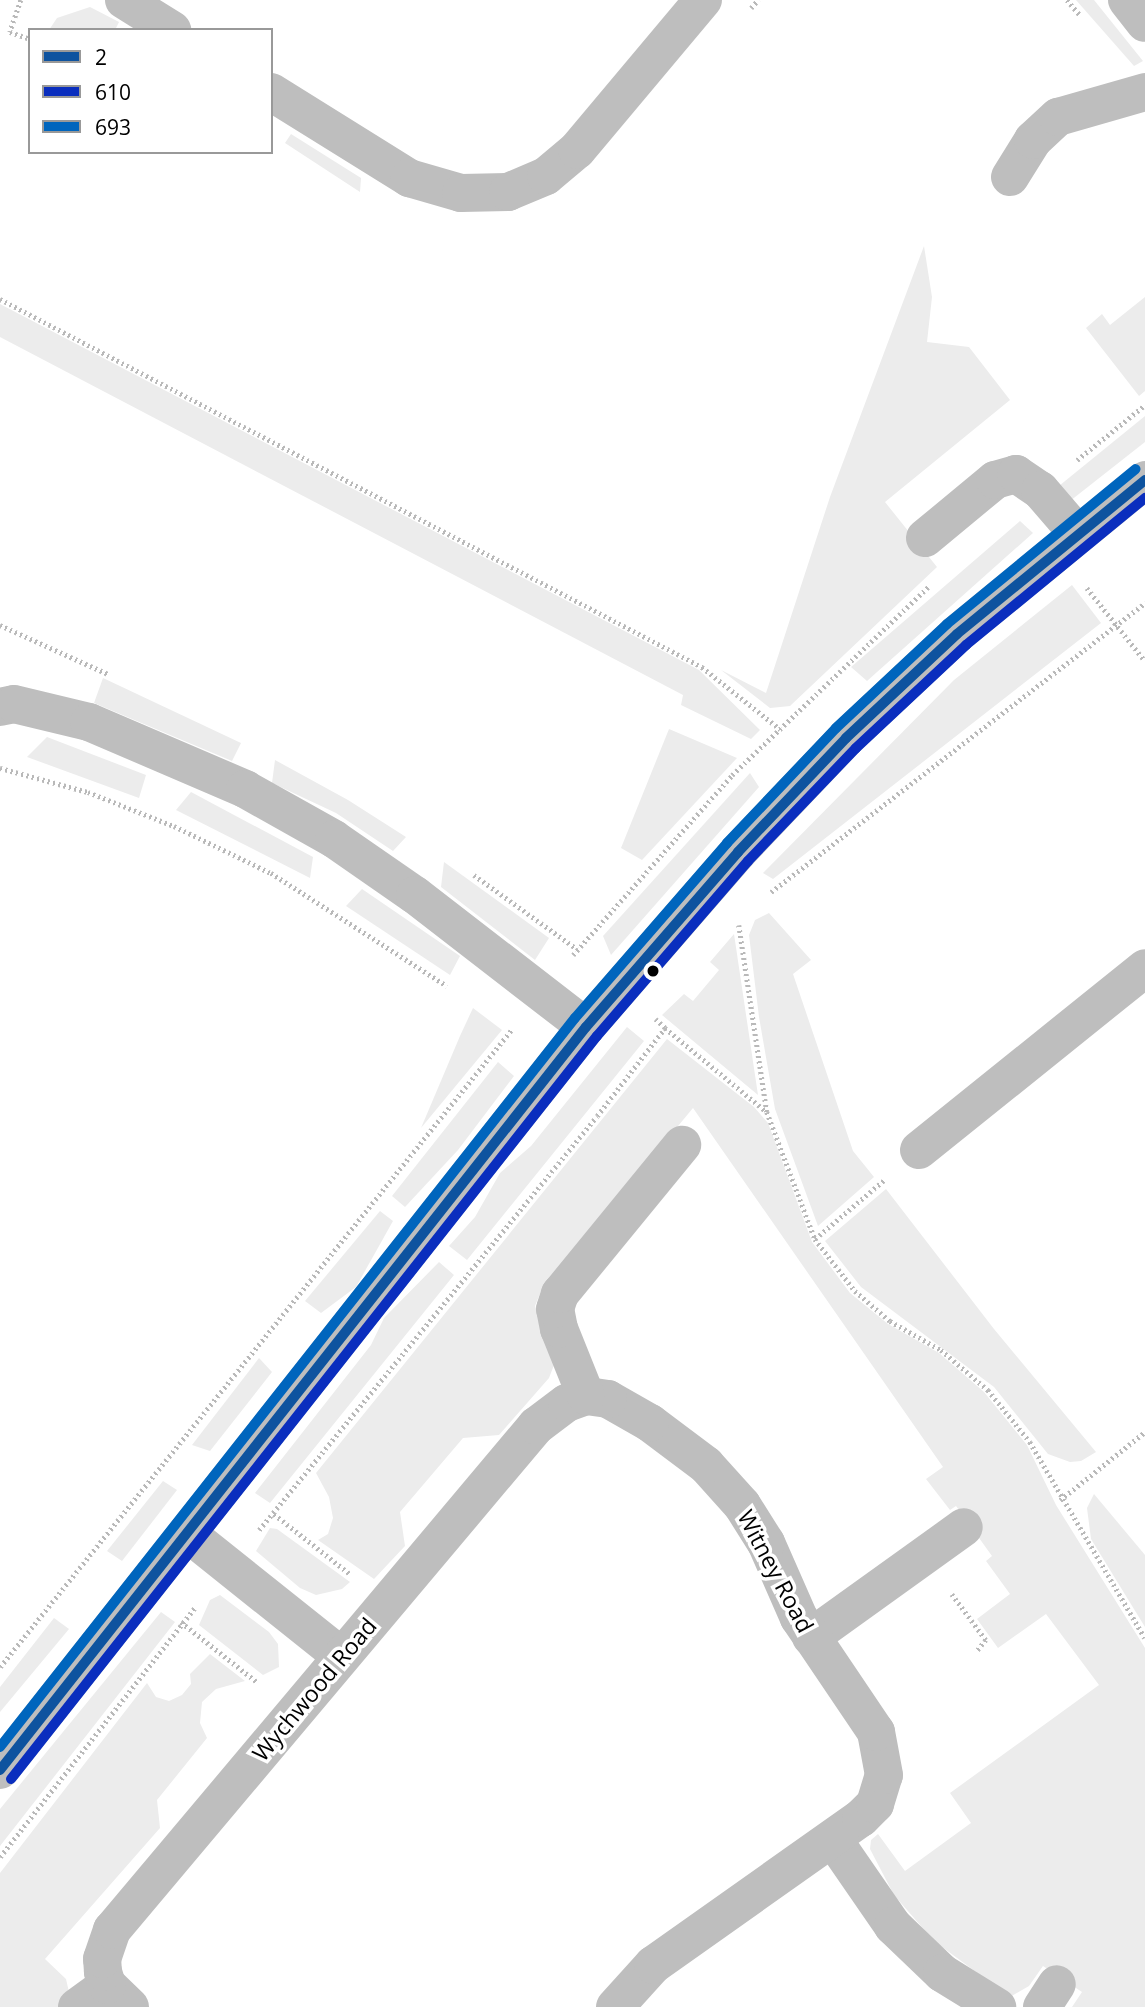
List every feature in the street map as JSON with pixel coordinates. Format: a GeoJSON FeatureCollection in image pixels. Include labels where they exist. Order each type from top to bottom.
{"type":"FeatureCollection","features":[{"type":"Feature","properties":{"kind":"street"},"geometry":{"type":"LineString","coordinates":[[124,0],[169,28]]}},
{"type":"Feature","properties":{"kind":"street"},"geometry":{"type":"LineString","coordinates":[[273,93],[408,178],[461,193],[508,192],[546,176],[578,150],[703,0]]}},
{"type":"Feature","properties":{"kind":"street"},"geometry":{"type":"LineString","coordinates":[[1127,0],[1145,23]]}},
{"type":"Feature","properties":{"kind":"street"},"geometry":{"type":"LineString","coordinates":[[1010,177],[1033,139],[1058,117],[1145,92]]}},
{"type":"Feature","properties":{"kind":"street"},"geometry":{"type":"LineString","coordinates":[[925,538],[995,480],[1016,474],[1040,490],[1077,533]]}},
{"type":"Feature","properties":{"kind":"street"},"geometry":{"type":"LineString","coordinates":[[0,1770],[586,1027],[738,852],[846,738],[1077,533],[1140,494]]}},
{"type":"Feature","properties":{"kind":"street"},"geometry":{"type":"LineString","coordinates":[[0,707],[14,705],[89,722],[244,789],[334,839],[415,895],[586,1027]]}},
{"type":"Feature","properties":{"kind":"street"},"geometry":{"type":"LineString","coordinates":[[919,1150],[1145,968]]}},
{"type":"Feature","properties":{"kind":"street"},"geometry":{"type":"LineString","coordinates":[[586,1396],[559,1329],[555,1309],[560,1294],[682,1145]]}},
{"type":"Feature","properties":{"kind":"street","name":"Wychwood Road"},"geometry":{"type":"LineString","coordinates":[[118,1996],[102,1959],[112,1930],[536,1426],[558,1408],[586,1396]]}},
{"type":"Feature","properties":{"kind":"street","name":"Witney Road"},"geometry":{"type":"LineString","coordinates":[[586,1396],[628,1409],[724,1483],[766,1543],[811,1637],[865,1713],[883,1756],[884,1775],[875,1804],[833,1839],[653,1965],[615,2007]]}},
{"type":"Feature","properties":{"kind":"street"},"geometry":{"type":"LineString","coordinates":[[811,1637],[964,1527]]}},
{"type":"Feature","properties":{"kind":"street"},"geometry":{"type":"LineString","coordinates":[[187,1533],[341,1656]]}},
{"type":"Feature","properties":{"kind":"street"},"geometry":{"type":"LineString","coordinates":[[833,1839],[892,1926],[942,1973],[997,2007]]}},
{"type":"Feature","properties":{"kind":"street"},"geometry":{"type":"LineString","coordinates":[[77,2007],[118,1996]]}},
{"type":"Feature","properties":{"kind":"path"},"geometry":{"type":"LineString","coordinates":[[21,0],[10,32],[28,38]]}},
{"type":"Feature","properties":{"kind":"path"},"geometry":{"type":"LineString","coordinates":[[0,299],[702,667],[780,729]]}},
{"type":"Feature","properties":{"kind":"path"},"geometry":{"type":"LineString","coordinates":[[760,900],[1145,603]]}},
{"type":"Feature","properties":{"kind":"path"},"geometry":{"type":"LineString","coordinates":[[0,768],[125,807],[271,873],[456,992]]}},
{"type":"Feature","properties":{"kind":"path"},"geometry":{"type":"LineString","coordinates":[[730,927],[738,917],[767,1112],[816,1240],[855,1292],[890,1321],[941,1350],[988,1390],[1030,1442],[1060,1500],[1145,1638]]}},
{"type":"Feature","properties":{"kind":"path"},"geometry":{"type":"LineString","coordinates":[[660,1007],[652,1017],[767,1112]]}},
{"type":"Feature","properties":{"kind":"path"},"geometry":{"type":"LineString","coordinates":[[501,1022],[512,1029]]}},
{"type":"Feature","properties":{"kind":"path"},"geometry":{"type":"LineString","coordinates":[[0,1857],[227,1564],[274,1514],[665,1028]]}},
{"type":"Feature","properties":{"kind":"path"},"geometry":{"type":"LineString","coordinates":[[816,1240],[919,1150]]}},
{"type":"Feature","properties":{"kind":"path"},"geometry":{"type":"LineString","coordinates":[[1060,1500],[1145,1432]]}},
{"type":"Feature","properties":{"kind":"path"},"geometry":{"type":"LineString","coordinates":[[274,1514],[387,1603]]}},
{"type":"Feature","properties":{"kind":"path"},"geometry":{"type":"LineString","coordinates":[[93,1551],[144,1588],[183,1623],[295,1712]]}},
{"type":"Feature","properties":{"kind":"path"},"geometry":{"type":"LineString","coordinates":[[924,1556],[986,1640],[977,1651]]}},
{"type":"Feature","properties":{"kind":"shaded area"},"geometry":{"type":"Polygon","coordinates":[[[1076,0],[1094,0],[1143,61],[1134,66],[1076,0]]]}},
{"type":"Feature","properties":{"kind":"shaded area"},"geometry":{"type":"Polygon","coordinates":[[[90,7],[119,22],[116,28],[50,28],[57,18],[90,7]]]}},
{"type":"Feature","properties":{"kind":"shaded area"},"geometry":{"type":"Polygon","coordinates":[[[291,134],[361,178],[360,192],[285,143],[291,134]]]}},
{"type":"Feature","properties":{"kind":"shaded area"},"geometry":{"type":"Polygon","coordinates":[[[924,246],[932,297],[927,342],[969,347],[1010,400],[885,502],[937,567],[790,706],[770,708],[721,670],[766,693],[830,497],[924,246]]]}},
{"type":"Feature","properties":{"kind":"shaded area"},"geometry":{"type":"Polygon","coordinates":[[[1145,297],[1145,391],[1139,396],[1086,328],[1102,314],[1110,325],[1145,297]]]}},
{"type":"Feature","properties":{"kind":"shaded area"},"geometry":{"type":"Polygon","coordinates":[[[0,304],[699,670],[760,730],[751,739],[681,705],[683,695],[0,337],[0,304]]]}},
{"type":"Feature","properties":{"kind":"shaded area"},"geometry":{"type":"Polygon","coordinates":[[[1145,416],[1145,442],[1070,501],[1054,490],[1145,416]]]}},
{"type":"Feature","properties":{"kind":"shaded area"},"geometry":{"type":"Polygon","coordinates":[[[1020,521],[1033,533],[867,681],[851,667],[1020,521]]]}},
{"type":"Feature","properties":{"kind":"shaded area"},"geometry":{"type":"Polygon","coordinates":[[[1072,585],[1101,623],[773,879],[763,873],[954,680],[1072,585]]]}},
{"type":"Feature","properties":{"kind":"shaded area"},"geometry":{"type":"Polygon","coordinates":[[[103,678],[241,743],[232,761],[94,703],[103,678]]]}},
{"type":"Feature","properties":{"kind":"shaded area"},"geometry":{"type":"Polygon","coordinates":[[[669,729],[737,758],[642,860],[621,848],[669,729]]]}},
{"type":"Feature","properties":{"kind":"shaded area"},"geometry":{"type":"Polygon","coordinates":[[[47,737],[146,775],[139,798],[27,757],[47,737]]]}},
{"type":"Feature","properties":{"kind":"shaded area"},"geometry":{"type":"Polygon","coordinates":[[[275,760],[348,800],[406,837],[393,851],[336,813],[272,783],[275,760]]]}},
{"type":"Feature","properties":{"kind":"shaded area"},"geometry":{"type":"Polygon","coordinates":[[[750,773],[759,787],[611,955],[603,936],[750,773]]]}},
{"type":"Feature","properties":{"kind":"shaded area"},"geometry":{"type":"Polygon","coordinates":[[[191,792],[313,857],[310,878],[176,810],[191,792]]]}},
{"type":"Feature","properties":{"kind":"shaded area"},"geometry":{"type":"Polygon","coordinates":[[[444,862],[549,938],[535,960],[441,887],[444,862]]]}},
{"type":"Feature","properties":{"kind":"shaded area"},"geometry":{"type":"Polygon","coordinates":[[[362,889],[460,956],[450,975],[346,906],[362,889]]]}},
{"type":"Feature","properties":{"kind":"shaded area"},"geometry":{"type":"Polygon","coordinates":[[[769,913],[811,960],[793,974],[853,1151],[874,1177],[818,1226],[775,1109],[759,1017],[749,935],[755,920],[769,913]]]}},
{"type":"Feature","properties":{"kind":"shaded area"},"geometry":{"type":"Polygon","coordinates":[[[734,934],[758,1095],[662,1015],[684,994],[693,1001],[719,970],[710,962],[734,934]]]}},
{"type":"Feature","properties":{"kind":"shaded area"},"geometry":{"type":"Polygon","coordinates":[[[473,1008],[502,1030],[421,1128],[460,1036],[473,1008]]]}},
{"type":"Feature","properties":{"kind":"shaded area"},"geometry":{"type":"Polygon","coordinates":[[[627,1027],[644,1041],[467,1260],[449,1246],[475,1217],[500,1173],[531,1146],[627,1027]]]}},
{"type":"Feature","properties":{"kind":"shaded area"},"geometry":{"type":"Polygon","coordinates":[[[667,1039],[754,1107],[768,1123],[812,1242],[850,1293],[888,1324],[939,1353],[984,1392],[1027,1445],[1056,1505],[1145,1648],[1145,2007],[1072,2007],[1082,1992],[1043,1966],[1029,1986],[1010,1997],[934,1941],[894,1895],[870,1849],[871,1840],[878,1834],[905,1871],[971,1823],[950,1793],[1099,1685],[1046,1614],[998,1648],[977,1619],[1010,1594],[986,1561],[992,1556],[956,1506],[950,1510],[926,1479],[943,1467],[693,1108],[541,1291],[535,1306],[554,1365],[549,1378],[499,1435],[463,1438],[400,1512],[405,1546],[374,1579],[318,1540],[328,1534],[333,1518],[329,1497],[316,1473],[667,1039]]]}},
{"type":"Feature","properties":{"kind":"shaded area"},"geometry":{"type":"Polygon","coordinates":[[[498,1062],[514,1076],[458,1150],[405,1207],[392,1196],[498,1062]]]}},
{"type":"Feature","properties":{"kind":"shaded area"},"geometry":{"type":"Polygon","coordinates":[[[886,1189],[994,1329],[1096,1452],[1081,1461],[1070,1462],[1048,1454],[994,1387],[861,1287],[825,1241],[886,1189]]]}},
{"type":"Feature","properties":{"kind":"shaded area"},"geometry":{"type":"Polygon","coordinates":[[[380,1211],[393,1221],[356,1287],[321,1313],[305,1301],[380,1211]]]}},
{"type":"Feature","properties":{"kind":"shaded area"},"geometry":{"type":"Polygon","coordinates":[[[439,1262],[454,1275],[270,1503],[255,1493],[371,1345],[384,1318],[439,1262]]]}},
{"type":"Feature","properties":{"kind":"shaded area"},"geometry":{"type":"Polygon","coordinates":[[[259,1358],[272,1372],[210,1451],[192,1445],[259,1358]]]}},
{"type":"Feature","properties":{"kind":"shaded area"},"geometry":{"type":"Polygon","coordinates":[[[163,1481],[177,1490],[122,1561],[107,1551],[163,1481]]]}},
{"type":"Feature","properties":{"kind":"shaded area"},"geometry":{"type":"Polygon","coordinates":[[[1094,1494],[1145,1555],[1145,1627],[1091,1539],[1087,1508],[1094,1494]]]}},
{"type":"Feature","properties":{"kind":"shaded area"},"geometry":{"type":"Polygon","coordinates":[[[270,1528],[277,1529],[350,1582],[342,1589],[316,1595],[300,1588],[256,1551],[270,1528]]]}},
{"type":"Feature","properties":{"kind":"shaded area"},"geometry":{"type":"Polygon","coordinates":[[[220,1595],[269,1632],[278,1644],[279,1667],[263,1675],[199,1625],[210,1600],[220,1595]]]}},
{"type":"Feature","properties":{"kind":"shaded area"},"geometry":{"type":"Polygon","coordinates":[[[161,1612],[175,1622],[0,1846],[0,1809],[161,1612]]]}},
{"type":"Feature","properties":{"kind":"shaded area"},"geometry":{"type":"Polygon","coordinates":[[[54,1618],[69,1629],[0,1712],[0,1687],[54,1618]]]}},
{"type":"Feature","properties":{"kind":"shaded area"},"geometry":{"type":"Polygon","coordinates":[[[210,1654],[245,1681],[216,1689],[202,1702],[200,1723],[207,1738],[157,1800],[160,1828],[45,1959],[66,1979],[69,1992],[59,2007],[0,2007],[0,1873],[147,1683],[156,1697],[169,1701],[182,1695],[191,1684],[190,1674],[210,1654]]]}},
{"type":"Feature","properties":{"kind":"transit line","name":"693"},"geometry":{"type":"LineString","coordinates":[[0,1747],[575,1018],[727,843],[836,728],[947,624],[1136,469]]}},
{"type":"Feature","properties":{"kind":"transit line","name":"2"},"geometry":{"type":"LineString","coordinates":[[0,1770],[586,1027],[738,852],[846,738],[957,634],[1145,480]]}},
{"type":"Feature","properties":{"kind":"transit line","name":"610"},"geometry":{"type":"LineString","coordinates":[[11,1779],[597,1036],[748,861],[856,748],[966,645],[1145,498]]}}]}
